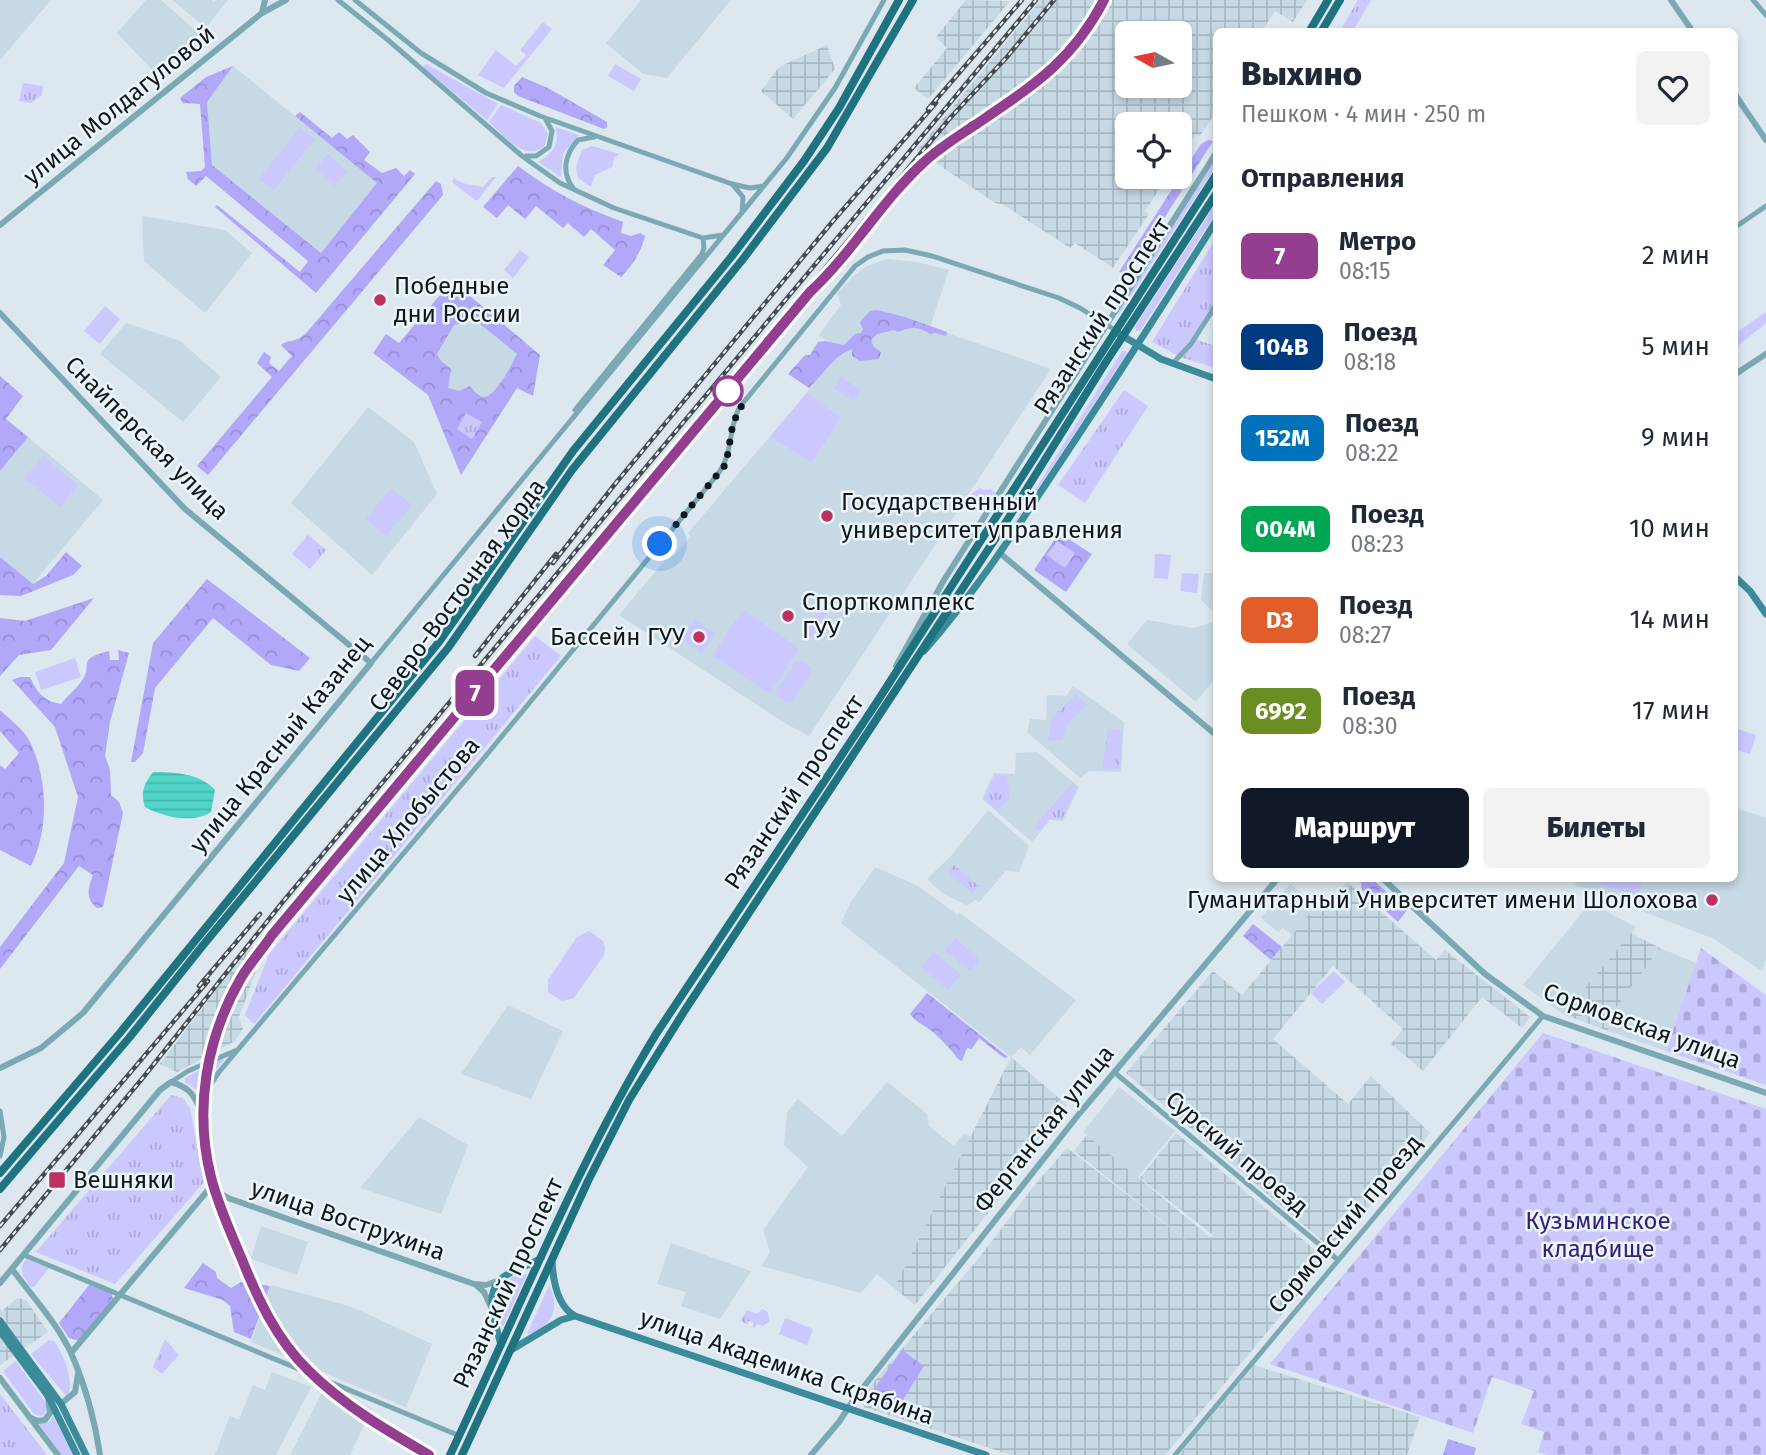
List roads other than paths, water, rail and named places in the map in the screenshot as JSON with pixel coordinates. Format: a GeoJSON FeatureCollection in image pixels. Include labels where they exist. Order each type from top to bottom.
{"type":"FeatureCollection","features":[{"type":"Feature","properties":{"kind":"main road","name":"Северо-Восточная хорда"},"geometry":{"type":"LineString","coordinates":[[0,1173],[119,1034],[439,642],[580,441],[732,256],[804,161],[839,108],[900,0]]}},
{"type":"Feature","properties":{"kind":"main road","name":"Северо-Восточная хорда"},"geometry":{"type":"LineString","coordinates":[[0,1189],[129,1038],[448,648],[585,453],[736,268],[814,166],[843,123],[913,0]]}},
{"type":"Feature","properties":{"kind":"main road"},"geometry":{"type":"LineString","coordinates":[[1310,28],[1328,0]]}},
{"type":"Feature","properties":{"kind":"main road"},"geometry":{"type":"LineString","coordinates":[[1323,28],[1340,0]]}},
{"type":"Feature","properties":{"kind":"main road","name":"Рязанский проспект"},"geometry":{"type":"LineString","coordinates":[[462,1455],[517,1336],[541,1272],[543,1254],[571,1191],[624,1086],[875,705],[1213,180]]}},
{"type":"Feature","properties":{"kind":"main road","name":"Рязанский проспект"},"geometry":{"type":"LineString","coordinates":[[450,1455],[507,1332],[541,1272],[552,1259],[609,1138],[679,1018],[1001,530],[1213,199]]}},
{"type":"Feature","properties":{"kind":"main road"},"geometry":{"type":"LineString","coordinates":[[908,671],[957,614],[1001,554],[1138,346],[1213,226]]}},
{"type":"Feature","properties":{"kind":"main road"},"geometry":{"type":"LineString","coordinates":[[1115,330],[1138,346],[1213,378]]}},
{"type":"Feature","properties":{"kind":"main road"},"geometry":{"type":"LineString","coordinates":[[1738,580],[1750,591],[1766,614]]}},
{"type":"Feature","properties":{"kind":"main road"},"geometry":{"type":"LineString","coordinates":[[501,1345],[492,1313],[492,1293],[500,1280],[533,1263],[543,1254]]}},
{"type":"Feature","properties":{"kind":"main road"},"geometry":{"type":"LineString","coordinates":[[511,1350],[551,1326],[575,1316],[565,1308],[559,1296],[552,1259]]}},
{"type":"Feature","properties":{"kind":"main road"},"geometry":{"type":"LineString","coordinates":[[516,1270],[541,1272],[557,1287]]}},
{"type":"Feature","properties":{"kind":"main road"},"geometry":{"type":"LineString","coordinates":[[551,1326],[558,1315],[559,1296]]}},
{"type":"Feature","properties":{"kind":"main road"},"geometry":{"type":"LineString","coordinates":[[492,1313],[507,1332],[517,1336],[537,1336]]}},
{"type":"Feature","properties":{"kind":"main road","name":"улица Академика Скрябина"},"geometry":{"type":"LineString","coordinates":[[575,1316],[986,1455]]}},
{"type":"Feature","properties":{"kind":"main road"},"geometry":{"type":"LineString","coordinates":[[0,1321],[36,1373],[77,1455]]}},
{"type":"Feature","properties":{"kind":"main road"},"geometry":{"type":"LineString","coordinates":[[0,1331],[61,1404],[86,1455]]}},
{"type":"Feature","properties":{"kind":"street"},"geometry":{"type":"LineString","coordinates":[[262,13],[265,0]]}},
{"type":"Feature","properties":{"kind":"street","name":"улица Молдагуловой"},"geometry":{"type":"LineString","coordinates":[[0,225],[262,13],[286,0]]}},
{"type":"Feature","properties":{"kind":"street"},"geometry":{"type":"LineString","coordinates":[[338,0],[523,156],[575,191],[614,208],[702,238],[726,234]]}},
{"type":"Feature","properties":{"kind":"street"},"geometry":{"type":"LineString","coordinates":[[355,0],[438,65],[486,93],[540,116],[732,184],[750,188],[764,187]]}},
{"type":"Feature","properties":{"kind":"street","name":"улица Красный Казанец"},"geometry":{"type":"LineString","coordinates":[[0,1068],[52,1040],[88,1008],[764,187],[822,109],[884,0]]}},
{"type":"Feature","properties":{"kind":"street"},"geometry":{"type":"LineString","coordinates":[[1671,0],[1690,28]]}},
{"type":"Feature","properties":{"kind":"street"},"geometry":{"type":"LineString","coordinates":[[1753,0],[1766,15]]}},
{"type":"Feature","properties":{"kind":"street"},"geometry":{"type":"LineString","coordinates":[[1738,99],[1766,140]]}},
{"type":"Feature","properties":{"kind":"street"},"geometry":{"type":"LineString","coordinates":[[523,156],[536,156],[549,147],[551,125],[540,116]]}},
{"type":"Feature","properties":{"kind":"street"},"geometry":{"type":"LineString","coordinates":[[575,191],[568,182],[565,168],[566,159],[573,146],[585,137],[608,140]]}},
{"type":"Feature","properties":{"kind":"street"},"geometry":{"type":"LineString","coordinates":[[875,705],[944,580],[1032,446],[1213,158]]}},
{"type":"Feature","properties":{"kind":"street"},"geometry":{"type":"LineString","coordinates":[[732,184],[743,197],[742,212]]}},
{"type":"Feature","properties":{"kind":"street"},"geometry":{"type":"LineString","coordinates":[[1738,225],[1766,206]]}},
{"type":"Feature","properties":{"kind":"street","name":"улица Красный Казанец"},"geometry":{"type":"LineString","coordinates":[[570,421],[575,410],[702,254],[702,238]]}},
{"type":"Feature","properties":{"kind":"street","name":"улица Хлобыстова"},"geometry":{"type":"LineString","coordinates":[[200,1109],[209,1087],[237,1050],[476,768],[726,464],[733,423],[739,408],[855,266],[883,251],[913,252],[1059,298],[1115,330]]}},
{"type":"Feature","properties":{"kind":"street"},"geometry":{"type":"LineString","coordinates":[[1173,363],[1191,344],[1213,310]]}},
{"type":"Feature","properties":{"kind":"street","name":"Снайперская улица"},"geometry":{"type":"LineString","coordinates":[[0,313],[185,509],[372,663]]}},
{"type":"Feature","properties":{"kind":"street"},"geometry":{"type":"LineString","coordinates":[[1738,373],[1766,354]]}},
{"type":"Feature","properties":{"kind":"street"},"geometry":{"type":"LineString","coordinates":[[1001,554],[1213,733]]}},
{"type":"Feature","properties":{"kind":"street","name":"Ферганская улица"},"geometry":{"type":"LineString","coordinates":[[811,1455],[1079,1114],[1275,882]]}},
{"type":"Feature","properties":{"kind":"street","name":"Сормовская улица"},"geometry":{"type":"LineString","coordinates":[[1386,882],[1477,967],[1542,1016],[1766,1093]]}},
{"type":"Feature","properties":{"kind":"street","name":"Сормовский проезд"},"geometry":{"type":"LineString","coordinates":[[1175,1455],[1542,1016]]}},
{"type":"Feature","properties":{"kind":"street","name":"улица Хлобыстова"},"geometry":{"type":"LineString","coordinates":[[171,1082],[188,1071],[237,1050]]}},
{"type":"Feature","properties":{"kind":"street","name":"Сурский проезд"},"geometry":{"type":"LineString","coordinates":[[1114,1072],[1338,1261]]}},
{"type":"Feature","properties":{"kind":"street"},"geometry":{"type":"LineString","coordinates":[[0,1283],[160,1090],[171,1082],[190,1090],[200,1109],[214,1184],[71,1353]]}},
{"type":"Feature","properties":{"kind":"street"},"geometry":{"type":"LineString","coordinates":[[0,1111],[4,1137],[0,1156]]}},
{"type":"Feature","properties":{"kind":"street","name":"улица Вострухина"},"geometry":{"type":"LineString","coordinates":[[214,1184],[220,1193],[228,1198],[474,1284],[486,1285],[500,1280]]}},
{"type":"Feature","properties":{"kind":"street"},"geometry":{"type":"LineString","coordinates":[[24,1255],[460,1436]]}},
{"type":"Feature","properties":{"kind":"street"},"geometry":{"type":"LineString","coordinates":[[12,1269],[71,1353],[98,1438],[100,1455]]}},
{"type":"Feature","properties":{"kind":"street"},"geometry":{"type":"LineString","coordinates":[[474,1284],[484,1292],[492,1313]]}},
{"type":"Feature","properties":{"kind":"street"},"geometry":{"type":"LineString","coordinates":[[61,1404],[75,1392],[78,1372]]}},
{"type":"Feature","properties":{"kind":"street"},"geometry":{"type":"LineString","coordinates":[[0,1378],[58,1455]]}},
{"type":"Feature","properties":{"kind":"street"},"geometry":{"type":"LineString","coordinates":[[31,1418],[46,1420],[50,1413],[48,1396]]}},
{"type":"Feature","properties":{"kind":"railway"},"geometry":{"type":"LineString","coordinates":[[928,109],[1022,0]]}},
{"type":"Feature","properties":{"kind":"railway"},"geometry":{"type":"LineString","coordinates":[[0,1250],[146,1074],[281,904],[1036,0]]}},
{"type":"Feature","properties":{"kind":"railway"},"geometry":{"type":"LineString","coordinates":[[282,920],[951,117],[1007,57],[1054,0]]}},
{"type":"Feature","properties":{"kind":"railway"},"geometry":{"type":"LineString","coordinates":[[925,161],[1018,95]]}},
{"type":"Feature","properties":{"kind":"railway"},"geometry":{"type":"LineString","coordinates":[[553,563],[833,221],[936,103]]}},
{"type":"Feature","properties":{"kind":"railway"},"geometry":{"type":"LineString","coordinates":[[475,656],[556,554]]}},
{"type":"Feature","properties":{"kind":"railway"},"geometry":{"type":"LineString","coordinates":[[199,986],[260,914]]}},
{"type":"Feature","properties":{"kind":"railway"},"geometry":{"type":"LineString","coordinates":[[263,948],[289,915]]}},
{"type":"Feature","properties":{"kind":"railway"},"geometry":{"type":"LineString","coordinates":[[0,1226],[208,981]]}},
{"type":"Feature","properties":{"kind":"metro line","name":"7"},"geometry":{"type":"LineString","coordinates":[[429,1455],[340,1399],[306,1368],[275,1329],[253,1287],[221,1210],[205,1145],[203,1114],[208,1062],[227,1005],[243,976],[272,935],[898,190],[937,150],[1038,81],[1060,62],[1094,20],[1104,0]]}},
{"type":"Feature","properties":{"kind":"place","name":"Победные дни России"},"geometry":{"type":"Point","coordinates":[380,300]}},
{"type":"Feature","properties":{"kind":"place","name":"Государственный университет управления"},"geometry":{"type":"Point","coordinates":[827,516]}},
{"type":"Feature","properties":{"kind":"place","name":"Спорткомплекс ГУУ"},"geometry":{"type":"Point","coordinates":[788,616]}},
{"type":"Feature","properties":{"kind":"place","name":"Бассейн ГУУ"},"geometry":{"type":"Point","coordinates":[699,637]}},
{"type":"Feature","properties":{"kind":"place","name":"Гуманитарный Университет имени Шолохова"},"geometry":{"type":"Point","coordinates":[1712,900]}},
{"type":"Feature","properties":{"kind":"place","name":"Вешняки"},"geometry":{"type":"Point","coordinates":[57,1180]}},
{"type":"Feature","properties":{"kind":"park label","name":"Кузьминское кладбище"},"geometry":{"type":"Point","coordinates":[1598,1235]}}]}
